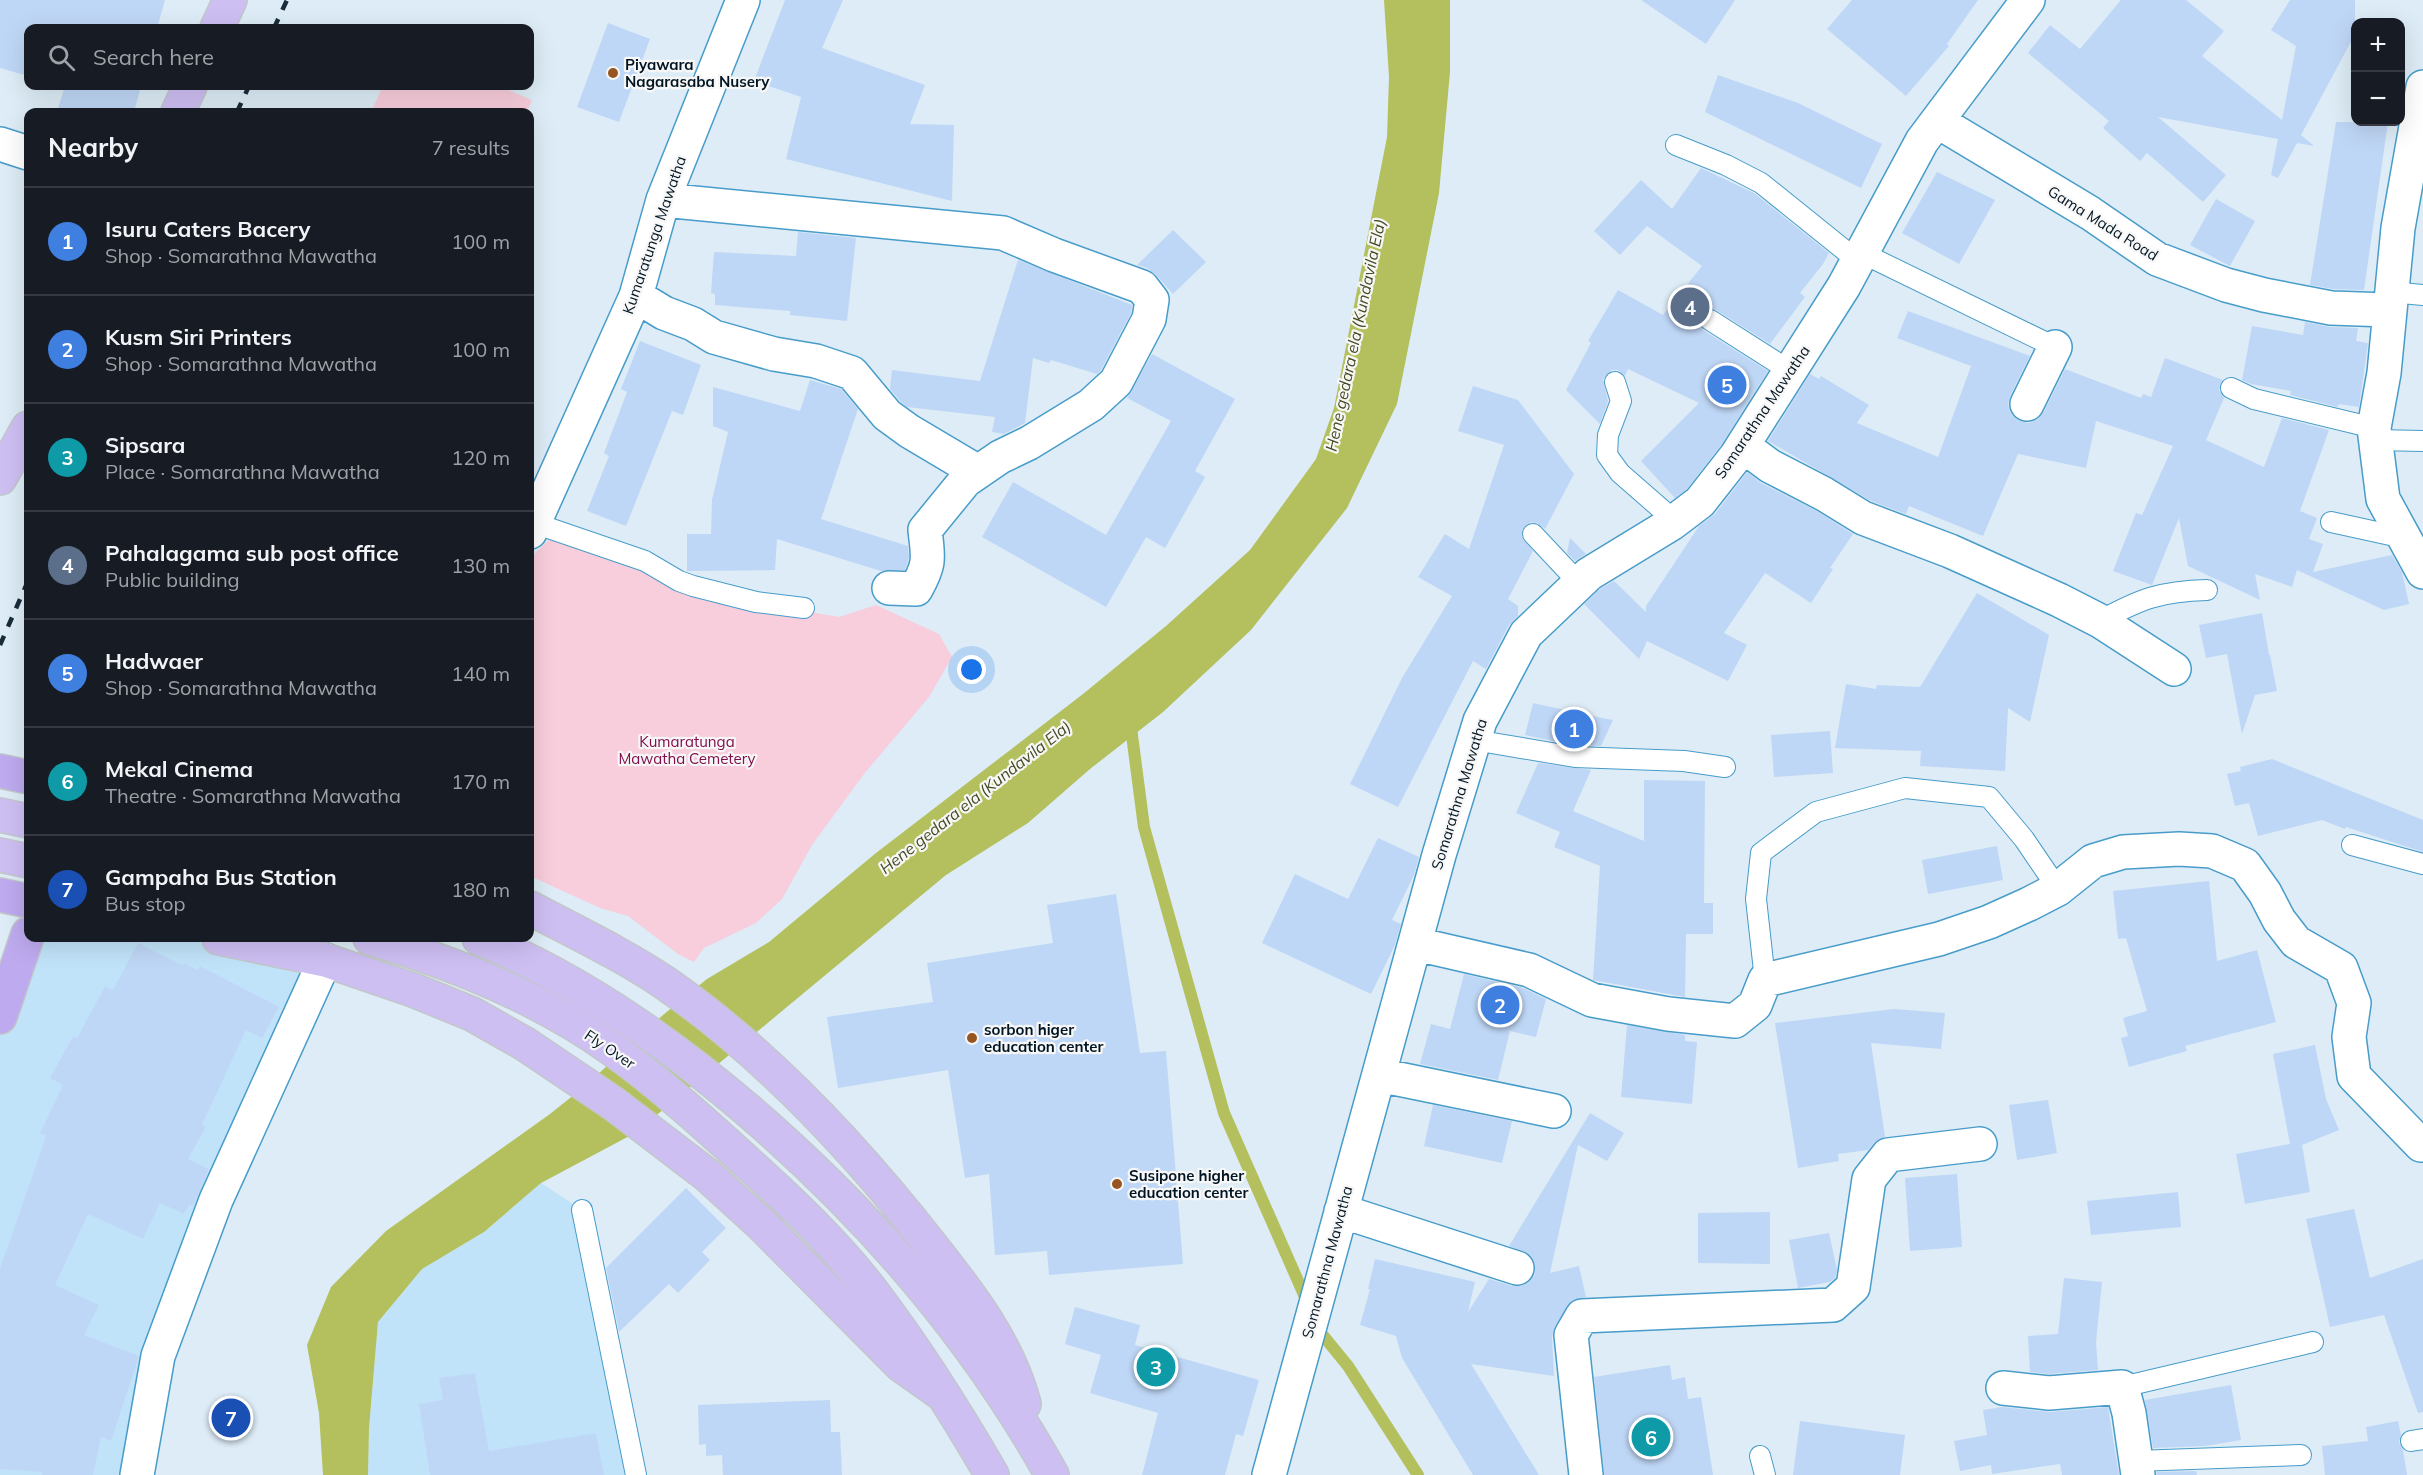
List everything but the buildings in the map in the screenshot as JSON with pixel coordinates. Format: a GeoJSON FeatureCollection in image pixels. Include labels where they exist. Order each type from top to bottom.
{"type":"FeatureCollection","features":[{"type":"Feature","properties":{"kind":"highway"},"geometry":{"type":"LineString","coordinates":[[0,771],[24,776]]}},
{"type":"Feature","properties":{"kind":"highway"},"geometry":{"type":"LineString","coordinates":[[0,895],[24,900]]}},
{"type":"Feature","properties":{"kind":"highway"},"geometry":{"type":"LineString","coordinates":[[0,1017],[25,942]]}},
{"type":"Feature","properties":{"kind":"main road"},"geometry":{"type":"LineString","coordinates":[[219,24],[230,0]]}},
{"type":"Feature","properties":{"kind":"main road"},"geometry":{"type":"LineString","coordinates":[[180,108],[188,90]]}},
{"type":"Feature","properties":{"kind":"main road"},"geometry":{"type":"LineString","coordinates":[[0,478],[24,435]]}},
{"type":"Feature","properties":{"kind":"main road"},"geometry":{"type":"LineString","coordinates":[[0,815],[24,820]]}},
{"type":"Feature","properties":{"kind":"main road"},"geometry":{"type":"LineString","coordinates":[[0,855],[24,860]]}},
{"type":"Feature","properties":{"kind":"main road"},"geometry":{"type":"LineString","coordinates":[[534,910],[663,982],[710,1017],[763,1062],[870,1172],[956,1276],[996,1333],[1019,1385],[1036,1445]]}},
{"type":"Feature","properties":{"kind":"main road"},"geometry":{"type":"LineString","coordinates":[[238,942],[325,960],[412,990],[472,1014],[525,1044],[657,1136],[707,1175],[762,1225],[901,1365],[942,1394]]}},
{"type":"Feature","properties":{"kind":"main road","name":"Fly Over"},"geometry":{"type":"LineString","coordinates":[[382,942],[438,960],[504,987],[610,1047],[659,1084],[811,1222],[870,1288],[942,1394],[992,1475]]}},
{"type":"Feature","properties":{"kind":"main road"},"geometry":{"type":"LineString","coordinates":[[489,942],[512,951],[574,984],[683,1058],[734,1098],[841,1195],[883,1239],[947,1317],[1009,1401],[1052,1475]]}},
{"type":"Feature","properties":{"kind":"street","name":"Kumaratunga Mawatha"},"geometry":{"type":"LineString","coordinates":[[534,523],[636,296],[663,200],[743,0]]}},
{"type":"Feature","properties":{"kind":"street","name":"Somarathna Mawatha"},"geometry":{"type":"LineString","coordinates":[[1269,1475],[1439,855],[1480,721],[1526,634],[1589,574],[1675,521],[1700,502],[1743,446],[1844,286],[1922,141],[2028,0]]}},
{"type":"Feature","properties":{"kind":"street"},"geometry":{"type":"LineString","coordinates":[[2423,87],[2398,228],[2384,373],[2374,434],[2383,499],[2423,572]]}},
{"type":"Feature","properties":{"kind":"street","name":"Gama Mada Road"},"geometry":{"type":"LineString","coordinates":[[1937,121],[2090,213],[2157,259],[2226,285],[2331,308],[2390,301]]}},
{"type":"Feature","properties":{"kind":"street"},"geometry":{"type":"LineString","coordinates":[[0,144],[24,152]]}},
{"type":"Feature","properties":{"kind":"street"},"geometry":{"type":"LineString","coordinates":[[663,200],[1003,233],[1142,288],[1152,300],[1149,319],[1116,382],[1091,405],[1029,443],[1000,457],[965,481],[925,530],[929,557],[925,573],[916,589],[889,588]]}},
{"type":"Feature","properties":{"kind":"street"},"geometry":{"type":"LineString","coordinates":[[636,296],[664,313],[693,324],[714,337],[774,354],[816,361],[852,374],[887,415],[909,431],[978,472]]}},
{"type":"Feature","properties":{"kind":"street"},"geometry":{"type":"LineString","coordinates":[[2027,404],[2055,347]]}},
{"type":"Feature","properties":{"kind":"street"},"geometry":{"type":"LineString","coordinates":[[1743,446],[1770,466],[1824,494],[1863,519],[1950,551],[2100,621],[2174,669]]}},
{"type":"Feature","properties":{"kind":"street"},"geometry":{"type":"LineString","coordinates":[[1416,944],[1529,970],[1592,1000],[1668,1014],[1735,1021],[1755,1005],[1765,980],[1939,939],[1989,922],[2058,889],[2093,861],[2123,852],[2179,849],[2212,851],[2245,865],[2265,893],[2279,920],[2296,942],[2341,968],[2354,1003],[2349,1037],[2354,1076],[2422,1150]]}},
{"type":"Feature","properties":{"kind":"street"},"geometry":{"type":"LineString","coordinates":[[137,1475],[151,1390],[162,1347],[216,1200],[325,960]]}},
{"type":"Feature","properties":{"kind":"street"},"geometry":{"type":"LineString","coordinates":[[1379,1075],[1554,1111]]}},
{"type":"Feature","properties":{"kind":"street"},"geometry":{"type":"LineString","coordinates":[[1586,1475],[1570,1335],[1582,1316],[1833,1305],[1853,1287],[1869,1179],[1888,1155],[1980,1144]]}},
{"type":"Feature","properties":{"kind":"street"},"geometry":{"type":"LineString","coordinates":[[1341,1211],[1516,1268]]}},
{"type":"Feature","properties":{"kind":"street"},"geometry":{"type":"LineString","coordinates":[[2003,1388],[2049,1393],[2122,1387],[2129,1413],[2137,1468]]}},
{"type":"Feature","properties":{"kind":"lane"},"geometry":{"type":"LineString","coordinates":[[1676,145],[1726,165],[1761,183],[1860,257],[2055,347]]}},
{"type":"Feature","properties":{"kind":"lane"},"geometry":{"type":"LineString","coordinates":[[2390,301],[2423,295]]}},
{"type":"Feature","properties":{"kind":"lane"},"geometry":{"type":"LineString","coordinates":[[1710,320],[1790,371]]}},
{"type":"Feature","properties":{"kind":"lane"},"geometry":{"type":"LineString","coordinates":[[1615,382],[1621,401],[1608,435],[1607,455],[1620,473],[1675,521]]}},
{"type":"Feature","properties":{"kind":"lane"},"geometry":{"type":"LineString","coordinates":[[2231,388],[2254,399],[2284,404],[2374,434],[2423,441]]}},
{"type":"Feature","properties":{"kind":"lane"},"geometry":{"type":"LineString","coordinates":[[2331,522],[2404,538]]}},
{"type":"Feature","properties":{"kind":"lane"},"geometry":{"type":"LineString","coordinates":[[534,527],[575,535],[645,561],[679,581],[701,588],[756,602],[804,608]]}},
{"type":"Feature","properties":{"kind":"lane"},"geometry":{"type":"LineString","coordinates":[[1533,534],[1579,583]]}},
{"type":"Feature","properties":{"kind":"lane"},"geometry":{"type":"LineString","coordinates":[[2100,621],[2132,603],[2173,591],[2207,590]]}},
{"type":"Feature","properties":{"kind":"lane"},"geometry":{"type":"LineString","coordinates":[[1474,740],[1575,757],[1684,761],[1725,768]]}},
{"type":"Feature","properties":{"kind":"lane"},"geometry":{"type":"LineString","coordinates":[[1765,980],[1756,899],[1761,853],[1816,812],[1905,788],[1989,798],[2024,839],[2058,889]]}},
{"type":"Feature","properties":{"kind":"lane"},"geometry":{"type":"LineString","coordinates":[[2352,845],[2423,864]]}},
{"type":"Feature","properties":{"kind":"lane"},"geometry":{"type":"LineString","coordinates":[[582,1210],[636,1475]]}},
{"type":"Feature","properties":{"kind":"lane"},"geometry":{"type":"LineString","coordinates":[[2122,1387],[2313,1342]]}},
{"type":"Feature","properties":{"kind":"lane"},"geometry":{"type":"LineString","coordinates":[[2137,1468],[2301,1455]]}},
{"type":"Feature","properties":{"kind":"shaded area"},"geometry":{"type":"Polygon","coordinates":[[[27,942],[238,942],[325,960],[234,1161],[137,1475],[0,1475],[0,1017],[27,942]]]}},
{"type":"Feature","properties":{"kind":"shaded area"},"geometry":{"type":"Polygon","coordinates":[[[541,1183],[582,1210],[636,1475],[368,1475],[369,1428],[378,1322],[422,1269],[484,1232],[541,1183]]]}},
{"type":"Feature","properties":{"kind":"green space"},"geometry":{"type":"Polygon","coordinates":[[[381,90],[508,90],[532,100],[529,108],[373,108],[381,90]]]}},
{"type":"Feature","properties":{"kind":"green space","name":"Kumaratunga Mawatha Cemetery"},"geometry":{"type":"Polygon","coordinates":[[[550,539],[621,562],[781,607],[839,617],[876,605],[939,634],[952,657],[929,697],[864,774],[812,845],[782,899],[756,923],[704,948],[694,962],[678,954],[628,916],[600,908],[534,878],[535,553],[550,539]]]}},
{"type":"Feature","properties":{"kind":"water","name":"Hene gedara ela (Kundavila Ela)"},"geometry":{"type":"Polygon","coordinates":[[[1384,0],[1450,0],[1450,72],[1439,193],[1397,404],[1347,508],[1251,630],[1163,712],[1090,769],[1028,823],[946,875],[635,1133],[541,1183],[484,1232],[422,1269],[378,1322],[369,1428],[368,1475],[323,1475],[319,1413],[307,1345],[331,1287],[386,1231],[550,1114],[707,979],[769,942],[876,853],[1083,694],[1166,626],[1250,550],[1316,459],[1334,408],[1387,137],[1389,77],[1384,0]]]}},
{"type":"Feature","properties":{"kind":"waterway"},"geometry":{"type":"LineString","coordinates":[[1130,720],[1144,827],[1224,1113],[1309,1306]]}},
{"type":"Feature","properties":{"kind":"waterway"},"geometry":{"type":"LineString","coordinates":[[1317,1324],[1321,1333],[1348,1366],[1418,1475]]}},
{"type":"Feature","properties":{"kind":"railway"},"geometry":{"type":"LineString","coordinates":[[276,24],[287,0]]}},
{"type":"Feature","properties":{"kind":"railway"},"geometry":{"type":"LineString","coordinates":[[239,108],[247,90]]}},
{"type":"Feature","properties":{"kind":"railway"},"geometry":{"type":"LineString","coordinates":[[0,645],[24,590]]}},
{"type":"Feature","properties":{"kind":"place","name":"Piyawara Nagarasaba Nusery"},"geometry":{"type":"Point","coordinates":[613,73]}},
{"type":"Feature","properties":{"kind":"place","name":"Pahalagama sub post office"},"geometry":{"type":"Point","coordinates":[1690,307]}},
{"type":"Feature","properties":{"kind":"place","name":"Hadwaer"},"geometry":{"type":"Point","coordinates":[1727,385]}},
{"type":"Feature","properties":{"kind":"place","name":"Isuru Caters Bacery"},"geometry":{"type":"Point","coordinates":[1574,729]}},
{"type":"Feature","properties":{"kind":"place","name":"Kusm Siri Printers"},"geometry":{"type":"Point","coordinates":[1500,1005]}},
{"type":"Feature","properties":{"kind":"place","name":"sorbon higer education center"},"geometry":{"type":"Point","coordinates":[972,1038]}},
{"type":"Feature","properties":{"kind":"place","name":"Susipone higher education center"},"geometry":{"type":"Point","coordinates":[1117,1184]}},
{"type":"Feature","properties":{"kind":"place","name":"Sipsara"},"geometry":{"type":"Point","coordinates":[1156,1367]}},
{"type":"Feature","properties":{"kind":"place","name":"Gampaha Bus Station"},"geometry":{"type":"Point","coordinates":[231,1418]}},
{"type":"Feature","properties":{"kind":"place","name":"Mekal Cinema"},"geometry":{"type":"Point","coordinates":[1651,1437]}}]}
